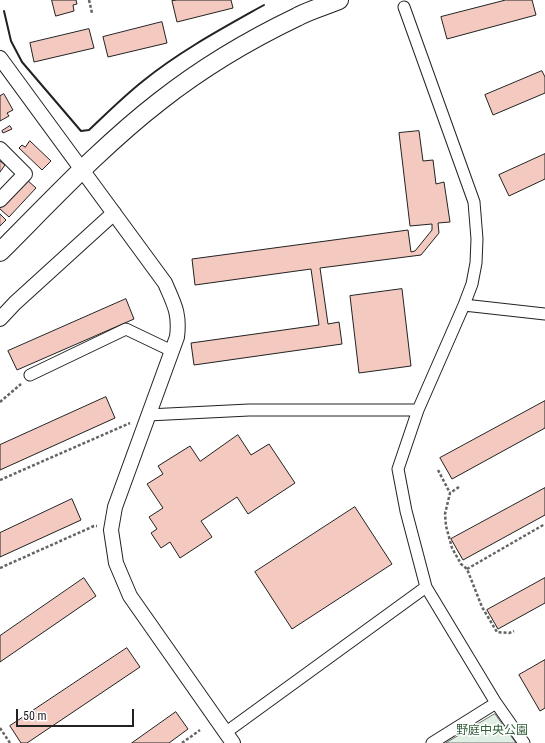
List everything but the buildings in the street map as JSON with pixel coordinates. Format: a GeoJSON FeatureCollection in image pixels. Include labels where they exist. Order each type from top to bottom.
{"type":"FeatureCollection","features":[{"type":"Feature","properties":{"kind":"street"},"geometry":{"type":"LineString","coordinates":[[0,252],[82,170],[161,100],[204,69],[249,41],[298,16],[339,0]]}},
{"type":"Feature","properties":{"kind":"street"},"geometry":{"type":"LineString","coordinates":[[404,7],[474,202],[477,239],[476,263],[472,284],[418,410],[398,469],[406,511],[426,587],[496,702],[524,743]]}},
{"type":"Feature","properties":{"kind":"street"},"geometry":{"type":"LineString","coordinates":[[0,58],[165,283],[176,308],[179,324],[177,337],[115,507],[111,530],[116,564],[130,596],[229,738],[426,587]]}},
{"type":"Feature","properties":{"kind":"street"},"geometry":{"type":"LineString","coordinates":[[0,149],[25,174],[0,200]]}},
{"type":"Feature","properties":{"kind":"street"},"geometry":{"type":"LineString","coordinates":[[0,319],[15,303],[114,213]]}},
{"type":"Feature","properties":{"kind":"street"},"geometry":{"type":"LineString","coordinates":[[464,305],[545,314]]}},
{"type":"Feature","properties":{"kind":"street"},"geometry":{"type":"LineString","coordinates":[[30,375],[126,329],[172,351]]}},
{"type":"Feature","properties":{"kind":"street"},"geometry":{"type":"LineString","coordinates":[[148,415],[249,410],[418,410]]}},
{"type":"Feature","properties":{"kind":"street"},"geometry":{"type":"LineString","coordinates":[[432,743],[496,702]]}},
{"type":"Feature","properties":{"kind":"path"},"geometry":{"type":"LineString","coordinates":[[89,0],[92,13]]}},
{"type":"Feature","properties":{"kind":"path"},"geometry":{"type":"LineString","coordinates":[[0,402],[30,375]]}},
{"type":"Feature","properties":{"kind":"path"},"geometry":{"type":"LineString","coordinates":[[0,480],[133,422]]}},
{"type":"Feature","properties":{"kind":"path"},"geometry":{"type":"LineString","coordinates":[[438,470],[450,493]]}},
{"type":"Feature","properties":{"kind":"path"},"geometry":{"type":"LineString","coordinates":[[459,486],[450,493],[445,514],[446,526],[452,548],[461,564],[467,568],[482,607],[497,632],[509,633],[514,631]]}},
{"type":"Feature","properties":{"kind":"path"},"geometry":{"type":"LineString","coordinates":[[467,568],[545,524]]}},
{"type":"Feature","properties":{"kind":"path"},"geometry":{"type":"LineString","coordinates":[[0,568],[94,526],[112,526]]}},
{"type":"Feature","properties":{"kind":"path"},"geometry":{"type":"LineString","coordinates":[[0,728],[10,743]]}},
{"type":"Feature","properties":{"kind":"path"},"geometry":{"type":"LineString","coordinates":[[182,743],[200,730]]}},
{"type":"Feature","properties":{"kind":"green space","name":"野庭中央公園"},"geometry":{"type":"Polygon","coordinates":[[[495,714],[516,743],[446,743],[495,714]]]}},
{"type":"Feature","properties":{"kind":"wall"},"geometry":{"type":"LineString","coordinates":[[4,11],[11,41],[22,62],[81,131],[89,130],[157,70],[202,40],[264,5]]}}]}
